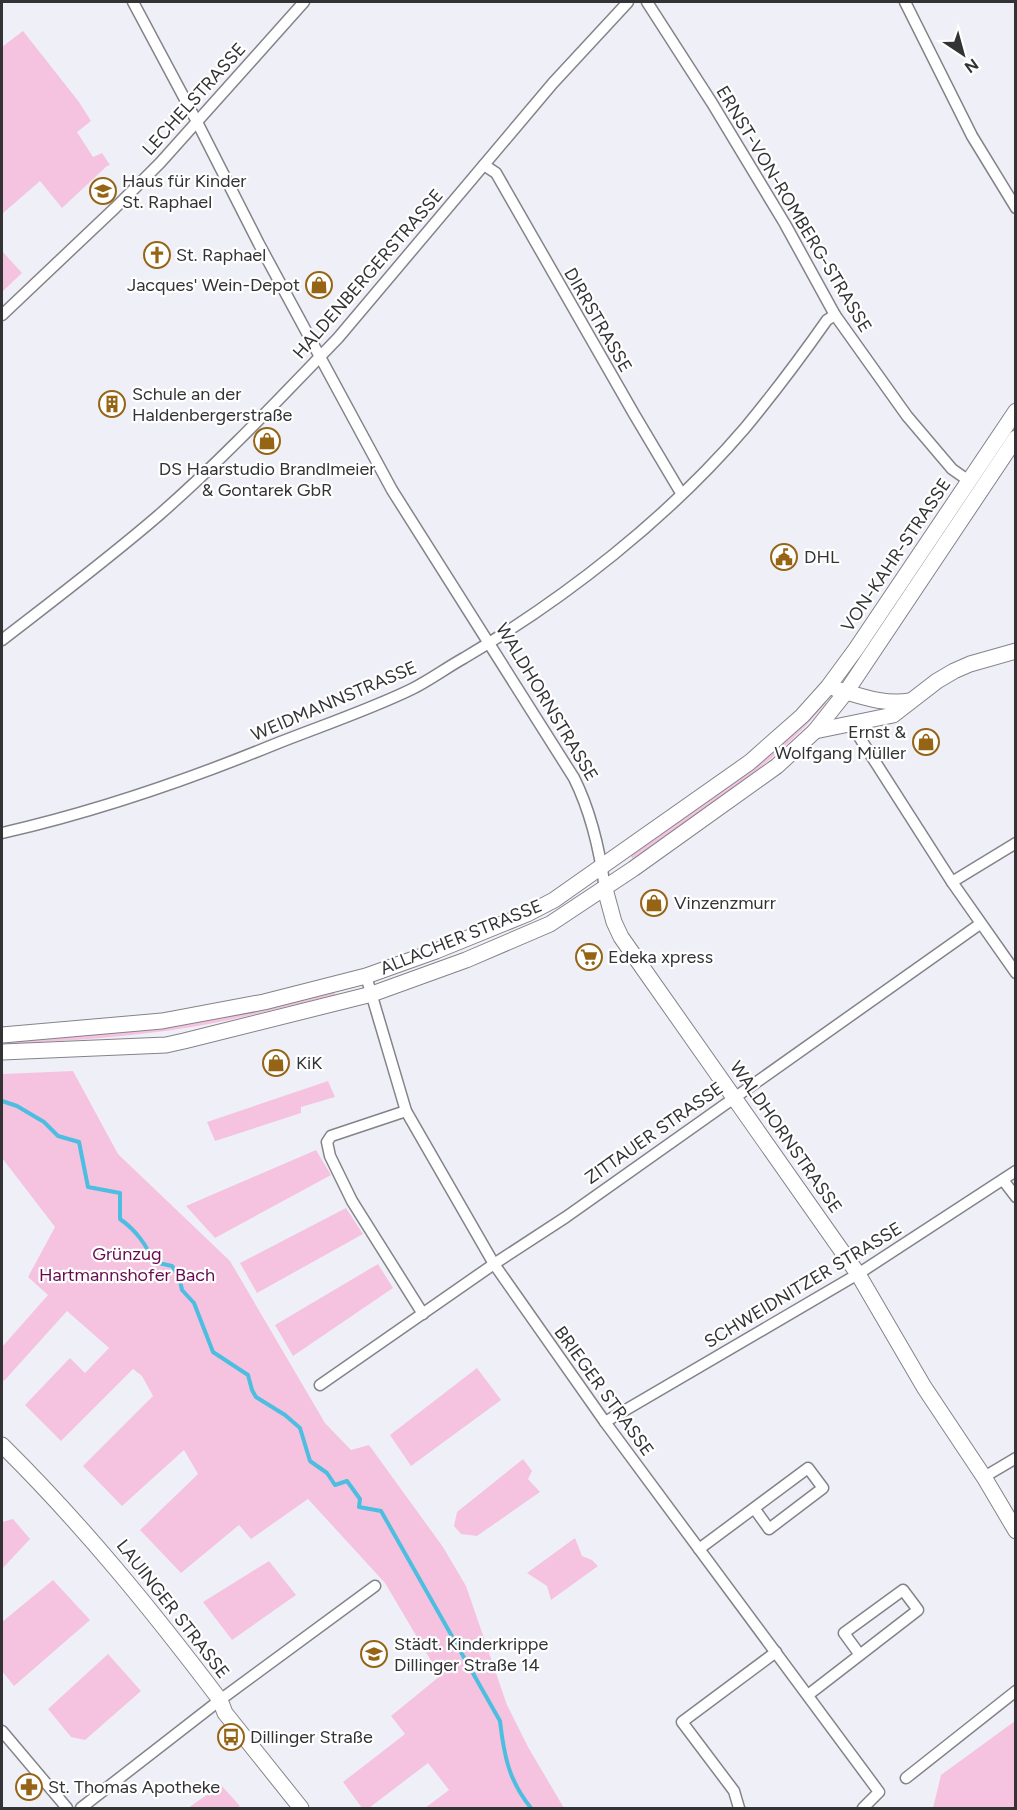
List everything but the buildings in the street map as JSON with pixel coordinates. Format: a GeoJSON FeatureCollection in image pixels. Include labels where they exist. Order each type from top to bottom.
{"type":"FeatureCollection","features":[{"type":"Feature","properties":{"kind":"main road","name":"VON-KAHR-STRASSE"},"geometry":{"type":"LineString","coordinates":[[802,716],[856,650],[1016,411]]}},
{"type":"Feature","properties":{"kind":"main road","name":"VON-KAHR-STRASSE"},"geometry":{"type":"LineString","coordinates":[[815,731],[846,692],[1016,438]]}},
{"type":"Feature","properties":{"kind":"main road"},"geometry":{"type":"LineString","coordinates":[[815,731],[893,715],[937,681],[970,664],[1016,651]]}},
{"type":"Feature","properties":{"kind":"main road"},"geometry":{"type":"LineString","coordinates":[[828,687],[879,701],[909,701]]}},
{"type":"Feature","properties":{"kind":"main road","name":"ALLACHER STRASSE"},"geometry":{"type":"LineString","coordinates":[[2,1035],[162,1021],[264,1002],[366,976],[436,951],[527,914],[554,900],[750,762],[802,716]]}},
{"type":"Feature","properties":{"kind":"main road","name":"ALLACHER STRASSE"},"geometry":{"type":"LineString","coordinates":[[2,1052],[166,1045],[372,994],[466,960],[540,929],[605,889],[749,788],[815,731]]}},
{"type":"Feature","properties":{"kind":"main road","name":"WALDHORNSTRASSE"},"geometry":{"type":"LineString","coordinates":[[605,889],[611,915],[621,937],[858,1274],[924,1387],[984,1476],[1016,1531]]}},
{"type":"Feature","properties":{"kind":"main road","name":"LAUINGER STRASSE"},"geometry":{"type":"LineString","coordinates":[[2,1445],[38,1480],[152,1610],[220,1701],[225,1713],[301,1809]]}},
{"type":"Feature","properties":{"kind":"street","name":"WALDHORNSTRASSE"},"geometry":{"type":"LineString","coordinates":[[133,2],[259,244],[392,490],[574,778],[580,790],[602,866],[605,889]]}},
{"type":"Feature","properties":{"kind":"street","name":"LECHELSTRASSE"},"geometry":{"type":"LineString","coordinates":[[2,315],[160,163],[196,120],[304,2]]}},
{"type":"Feature","properties":{"kind":"street","name":"HALDENBERGERSTRASSE"},"geometry":{"type":"LineString","coordinates":[[2,640],[93,571],[160,514],[218,460],[320,357],[553,83],[628,2]]}},
{"type":"Feature","properties":{"kind":"street","name":"ERNST-VON-ROMBERG-STRASSE"},"geometry":{"type":"LineString","coordinates":[[647,2],[712,103],[835,315],[907,416],[952,469],[969,481]]}},
{"type":"Feature","properties":{"kind":"street"},"geometry":{"type":"LineString","coordinates":[[905,2],[972,136],[1016,208]]}},
{"type":"Feature","properties":{"kind":"street","name":"DIRRSTRASSE"},"geometry":{"type":"LineString","coordinates":[[484,165],[496,173],[681,493]]}},
{"type":"Feature","properties":{"kind":"street","name":"WEIDMANNSTRASSE"},"geometry":{"type":"LineString","coordinates":[[2,833],[135,796],[247,756],[411,689],[489,644],[559,598],[623,547],[681,493],[745,428],[827,320],[835,315]]}},
{"type":"Feature","properties":{"kind":"street"},"geometry":{"type":"LineString","coordinates":[[858,723],[858,735],[952,882],[1016,973]]}},
{"type":"Feature","properties":{"kind":"street"},"geometry":{"type":"LineString","coordinates":[[952,882],[1016,843]]}},
{"type":"Feature","properties":{"kind":"street","name":"ZITTAUER STRASSE"},"geometry":{"type":"LineString","coordinates":[[320,1385],[575,1210],[980,924]]}},
{"type":"Feature","properties":{"kind":"street","name":"BRIEGER STRASSE"},"geometry":{"type":"LineString","coordinates":[[366,976],[406,1111],[494,1264],[605,1422],[879,1791],[863,1809]]}},
{"type":"Feature","properties":{"kind":"street"},"geometry":{"type":"LineString","coordinates":[[406,1111],[331,1136],[327,1142],[330,1156],[352,1201],[423,1314]]}},
{"type":"Feature","properties":{"kind":"street","name":"SCHWEIDNITZER STRASSE"},"geometry":{"type":"LineString","coordinates":[[605,1422],[858,1274],[1016,1171]]}},
{"type":"Feature","properties":{"kind":"street"},"geometry":{"type":"LineString","coordinates":[[1003,1180],[1016,1197]]}},
{"type":"Feature","properties":{"kind":"street"},"geometry":{"type":"LineString","coordinates":[[984,1476],[1016,1458]]}},
{"type":"Feature","properties":{"kind":"street"},"geometry":{"type":"LineString","coordinates":[[699,1549],[754,1508],[808,1468],[823,1488],[769,1528],[754,1508]]}},
{"type":"Feature","properties":{"kind":"street"},"geometry":{"type":"LineString","coordinates":[[81,1809],[220,1701],[375,1586]]}},
{"type":"Feature","properties":{"kind":"street"},"geometry":{"type":"LineString","coordinates":[[808,1695],[860,1655],[918,1610],[903,1590],[844,1633],[860,1655]]}},
{"type":"Feature","properties":{"kind":"street"},"geometry":{"type":"LineString","coordinates":[[739,1809],[734,1791],[682,1722],[776,1652]]}},
{"type":"Feature","properties":{"kind":"street"},"geometry":{"type":"LineString","coordinates":[[906,1778],[1016,1691]]}},
{"type":"Feature","properties":{"kind":"street"},"geometry":{"type":"LineString","coordinates":[[2,1731],[67,1809]]}},
{"type":"Feature","properties":{"kind":"green space"},"geometry":{"type":"Polygon","coordinates":[[[23,31],[79,102],[91,121],[77,132],[93,157],[102,153],[110,165],[62,208],[40,181],[2,214],[2,47],[23,31]]]}},
{"type":"Feature","properties":{"kind":"green space"},"geometry":{"type":"Polygon","coordinates":[[[2,251],[22,273],[2,292],[2,251]]]}},
{"type":"Feature","properties":{"kind":"green space"},"geometry":{"type":"Polygon","coordinates":[[[824,702],[826,703],[805,726],[759,768],[632,859],[631,855],[706,803],[716,790],[824,702]]]}},
{"type":"Feature","properties":{"kind":"green space"},"geometry":{"type":"Polygon","coordinates":[[[333,988],[335,995],[186,1028],[104,1038],[2,1044],[2,1041],[41,1039],[54,1034],[333,988]]]}},
{"type":"Feature","properties":{"kind":"green space","name":"Grünzug Hartmannshofer Bach"},"geometry":{"type":"Polygon","coordinates":[[[73,1071],[118,1154],[230,1261],[325,1423],[351,1450],[369,1445],[443,1547],[466,1586],[507,1705],[528,1747],[564,1808],[425,1808],[449,1790],[428,1763],[369,1808],[362,1808],[343,1782],[405,1734],[391,1716],[440,1676],[385,1583],[308,1499],[251,1539],[239,1525],[181,1573],[140,1530],[198,1474],[184,1450],[122,1506],[83,1466],[153,1396],[142,1376],[133,1369],[61,1441],[25,1405],[70,1358],[85,1373],[109,1348],[67,1311],[4,1381],[2,1378],[2,1347],[48,1295],[28,1277],[55,1227],[2,1158],[2,1074],[73,1071]]]}},
{"type":"Feature","properties":{"kind":"green space"},"geometry":{"type":"Polygon","coordinates":[[[328,1081],[335,1097],[301,1107],[301,1113],[215,1141],[207,1122],[328,1081]]]}},
{"type":"Feature","properties":{"kind":"green space"},"geometry":{"type":"Polygon","coordinates":[[[316,1150],[331,1175],[215,1238],[186,1206],[316,1150]]]}},
{"type":"Feature","properties":{"kind":"green space"},"geometry":{"type":"Polygon","coordinates":[[[346,1208],[363,1234],[257,1293],[240,1263],[346,1208]]]}},
{"type":"Feature","properties":{"kind":"green space"},"geometry":{"type":"Polygon","coordinates":[[[378,1264],[393,1288],[293,1356],[275,1325],[378,1264]]]}},
{"type":"Feature","properties":{"kind":"green space"},"geometry":{"type":"Polygon","coordinates":[[[477,1368],[501,1400],[411,1466],[390,1435],[477,1368]]]}},
{"type":"Feature","properties":{"kind":"green space"},"geometry":{"type":"Polygon","coordinates":[[[523,1459],[532,1471],[528,1479],[540,1492],[477,1536],[461,1534],[454,1526],[457,1512],[523,1459]]]}},
{"type":"Feature","properties":{"kind":"green space"},"geometry":{"type":"Polygon","coordinates":[[[13,1519],[30,1539],[2,1569],[2,1522],[13,1519]]]}},
{"type":"Feature","properties":{"kind":"green space"},"geometry":{"type":"Polygon","coordinates":[[[575,1538],[582,1556],[592,1560],[598,1566],[551,1600],[547,1586],[527,1573],[575,1538]]]}},
{"type":"Feature","properties":{"kind":"green space"},"geometry":{"type":"Polygon","coordinates":[[[269,1561],[296,1595],[232,1640],[203,1602],[269,1561]]]}},
{"type":"Feature","properties":{"kind":"green space"},"geometry":{"type":"Polygon","coordinates":[[[53,1580],[90,1620],[14,1686],[2,1671],[2,1622],[53,1580]]]}},
{"type":"Feature","properties":{"kind":"green space"},"geometry":{"type":"Polygon","coordinates":[[[108,1654],[141,1691],[85,1740],[71,1737],[48,1709],[108,1654]]]}},
{"type":"Feature","properties":{"kind":"green space"},"geometry":{"type":"Polygon","coordinates":[[[1015,1721],[1015,1808],[933,1808],[941,1775],[1015,1721]]]}},
{"type":"Feature","properties":{"kind":"green space"},"geometry":{"type":"Polygon","coordinates":[[[221,1785],[240,1806],[237,1808],[188,1808],[221,1785]]]}},
{"type":"Feature","properties":{"kind":"waterway"},"geometry":{"type":"LineString","coordinates":[[2,1101],[17,1106],[44,1122],[58,1136],[79,1142],[88,1187],[120,1193],[120,1219],[140,1239],[154,1262],[172,1266],[179,1276],[182,1290],[194,1303],[213,1352],[248,1375],[256,1397],[285,1415],[300,1428],[310,1461],[327,1473],[335,1485],[347,1481],[360,1499],[359,1507],[381,1511],[500,1721],[509,1768],[517,1788],[531,1808]]}},
{"type":"Feature","properties":{"kind":"place","name":"Haus für Kinder St. Raphael"},"geometry":{"type":"Point","coordinates":[103,191]}},
{"type":"Feature","properties":{"kind":"place","name":"St. Raphael"},"geometry":{"type":"Point","coordinates":[157,255]}},
{"type":"Feature","properties":{"kind":"place","name":"Jacques' Wein-Depot"},"geometry":{"type":"Point","coordinates":[319,285]}},
{"type":"Feature","properties":{"kind":"place","name":"Schule an der Haldenbergerstraße"},"geometry":{"type":"Point","coordinates":[112,404]}},
{"type":"Feature","properties":{"kind":"place","name":"DS Haarstudio Brandlmeier & Gontarek GbR"},"geometry":{"type":"Point","coordinates":[267,441]}},
{"type":"Feature","properties":{"kind":"place","name":"DHL"},"geometry":{"type":"Point","coordinates":[784,557]}},
{"type":"Feature","properties":{"kind":"place","name":"Ernst & Wolfgang Müller"},"geometry":{"type":"Point","coordinates":[926,742]}},
{"type":"Feature","properties":{"kind":"place","name":"Vinzenzmurr"},"geometry":{"type":"Point","coordinates":[654,903]}},
{"type":"Feature","properties":{"kind":"place","name":"Edeka xpress"},"geometry":{"type":"Point","coordinates":[589,957]}},
{"type":"Feature","properties":{"kind":"place","name":"KiK"},"geometry":{"type":"Point","coordinates":[276,1063]}},
{"type":"Feature","properties":{"kind":"place","name":"Städt. Kinderkrippe Dillinger Straße 14"},"geometry":{"type":"Point","coordinates":[374,1654]}},
{"type":"Feature","properties":{"kind":"place","name":"Dillinger Straße"},"geometry":{"type":"Point","coordinates":[231,1737]}},
{"type":"Feature","properties":{"kind":"place","name":"St. Thomas Apotheke"},"geometry":{"type":"Point","coordinates":[29,1787]}}]}
